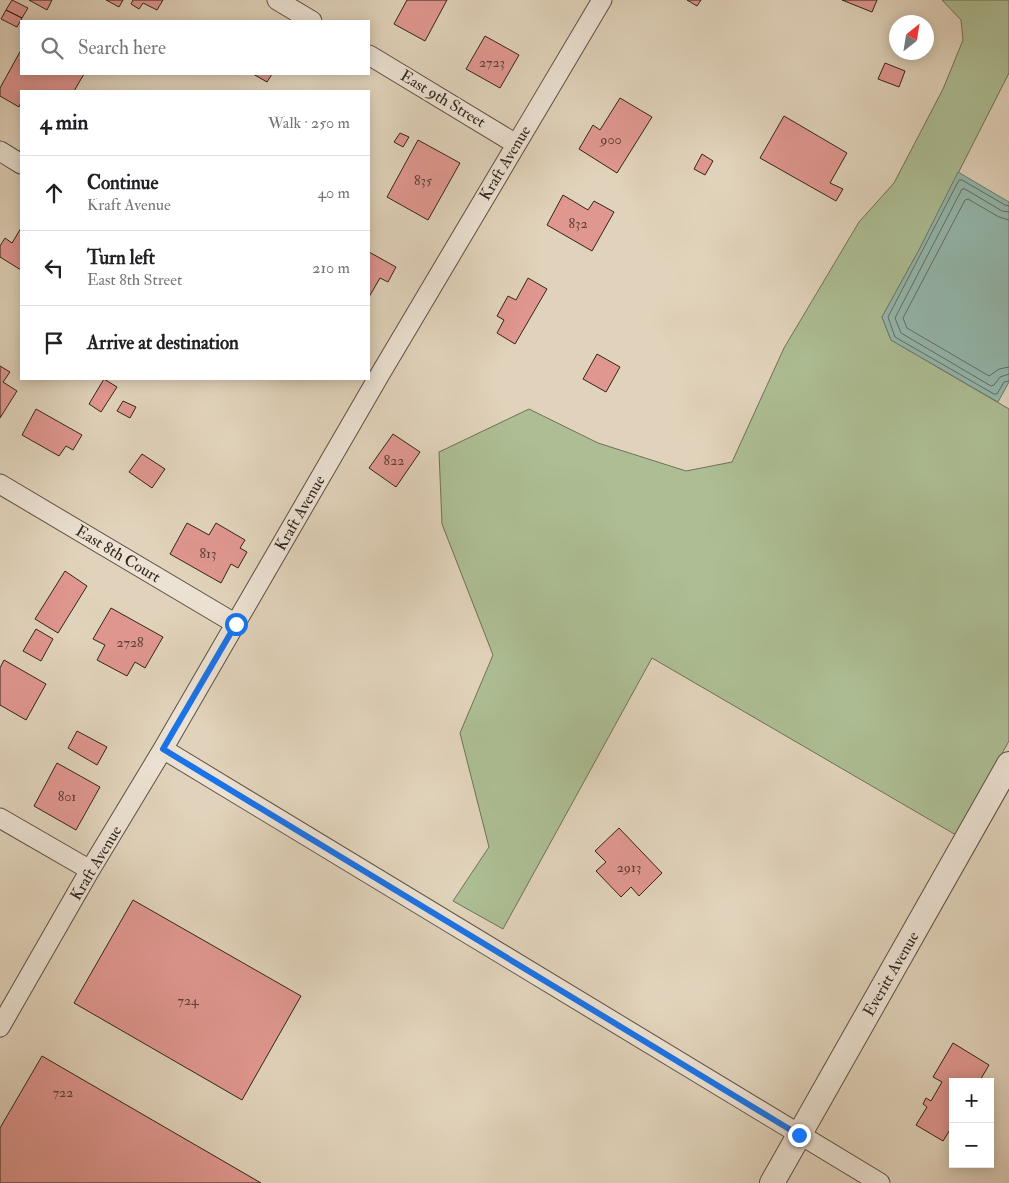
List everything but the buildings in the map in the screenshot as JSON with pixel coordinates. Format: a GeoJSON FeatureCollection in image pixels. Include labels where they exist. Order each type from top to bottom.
{"type":"FeatureCollection","features":[{"type":"Feature","properties":{"kind":"street"},"geometry":{"type":"LineString","coordinates":[[277,0],[310,20]]}},
{"type":"Feature","properties":{"kind":"street","name":"Kraft Avenue"},"geometry":{"type":"LineString","coordinates":[[0,1027],[90,870],[236,624],[374,373],[516,144],[602,0]]}},
{"type":"Feature","properties":{"kind":"street","name":"East 9th Street"},"geometry":{"type":"LineString","coordinates":[[370,56],[516,144]]}},
{"type":"Feature","properties":{"kind":"street"},"geometry":{"type":"LineString","coordinates":[[0,151],[20,163]]}},
{"type":"Feature","properties":{"kind":"street","name":"East 8th Court"},"geometry":{"type":"LineString","coordinates":[[0,484],[236,624]]}},
{"type":"Feature","properties":{"kind":"street"},"geometry":{"type":"LineString","coordinates":[[163,749],[880,1183]]}},
{"type":"Feature","properties":{"kind":"street","name":"Everitt Avenue"},"geometry":{"type":"LineString","coordinates":[[772,1183],[1009,764]]}},
{"type":"Feature","properties":{"kind":"street"},"geometry":{"type":"LineString","coordinates":[[0,818],[90,870]]}},
{"type":"Feature","properties":{"kind":"green space"},"geometry":{"type":"Polygon","coordinates":[[[942,0],[1009,0],[1009,73],[919,250],[882,317],[891,340],[1009,409],[1009,741],[956,835],[652,658],[503,929],[453,901],[489,847],[460,733],[493,655],[442,524],[439,452],[529,409],[598,443],[686,471],[732,462],[784,348],[859,222],[894,183],[943,89],[963,40],[961,20],[942,0]]]}},
{"type":"Feature","properties":{"kind":"water"},"geometry":{"type":"Polygon","coordinates":[[[958,172],[1009,202],[1009,382],[998,402],[891,340],[882,317],[919,250],[958,172]]]}},
{"type":"Feature","properties":{"kind":"route"},"geometry":{"type":"LineString","coordinates":[[236,624],[163,749],[799,1135]]}}]}
